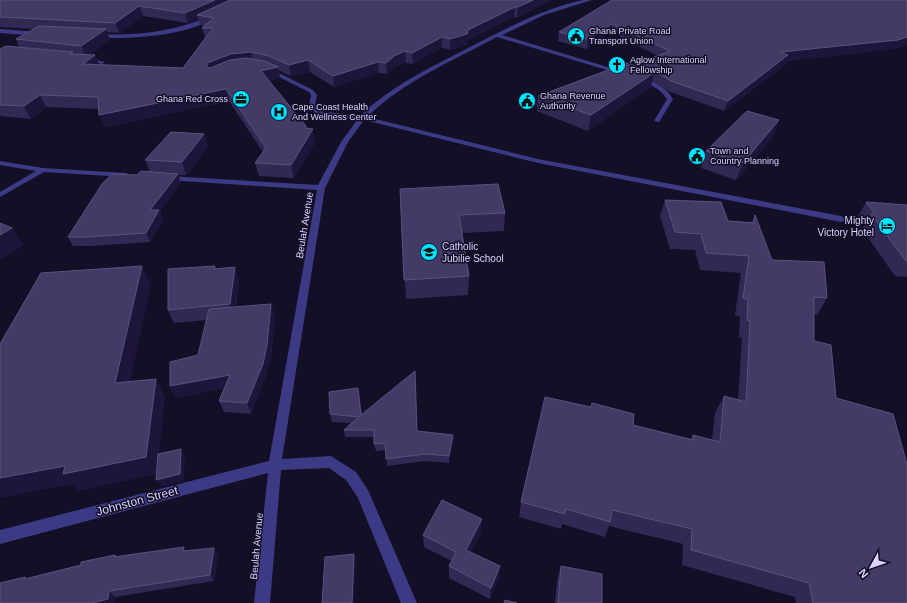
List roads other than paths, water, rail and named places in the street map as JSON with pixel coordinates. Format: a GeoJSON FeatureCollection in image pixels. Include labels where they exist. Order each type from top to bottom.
{"type":"FeatureCollection","features":[{"type":"Feature","properties":{"kind":"street","name":"Beulah Avenue"},"geometry":{"type":"LineString","coordinates":[[262,603],[275,465],[321,188],[338,151],[362,118],[382,98],[420,75],[496,35],[544,13],[558,7],[590,0]]}},
{"type":"Feature","properties":{"kind":"street"},"geometry":{"type":"LineString","coordinates":[[92,36],[147,36],[193,25],[216,15]]}},
{"type":"Feature","properties":{"kind":"street"},"geometry":{"type":"LineString","coordinates":[[0,31],[47,34]]}},
{"type":"Feature","properties":{"kind":"street"},"geometry":{"type":"LineString","coordinates":[[496,35],[629,75]]}},
{"type":"Feature","properties":{"kind":"street"},"geometry":{"type":"LineString","coordinates":[[80,60],[102,62]]}},
{"type":"Feature","properties":{"kind":"street"},"geometry":{"type":"LineString","coordinates":[[258,67],[272,71],[311,91],[314,95],[312,105],[317,112],[323,114],[362,118],[538,161],[841,219]]}},
{"type":"Feature","properties":{"kind":"street"},"geometry":{"type":"LineString","coordinates":[[636,78],[658,87],[667,93],[670,99],[656,121]]}},
{"type":"Feature","properties":{"kind":"street"},"geometry":{"type":"LineString","coordinates":[[0,163],[43,170],[138,176]]}},
{"type":"Feature","properties":{"kind":"street"},"geometry":{"type":"LineString","coordinates":[[0,195],[43,170]]}},
{"type":"Feature","properties":{"kind":"street"},"geometry":{"type":"LineString","coordinates":[[162,177],[321,188]]}},
{"type":"Feature","properties":{"kind":"street","name":"Johnston Street"},"geometry":{"type":"LineString","coordinates":[[0,537],[275,465],[331,462],[351,476],[363,494],[409,603]]}},
{"type":"Feature","properties":{"kind":"place","name":"Ghana Private Road Transport Union"},"geometry":{"type":"Point","coordinates":[576,36]}},
{"type":"Feature","properties":{"kind":"place","name":"Aglow International Fellowship"},"geometry":{"type":"Point","coordinates":[617,65]}},
{"type":"Feature","properties":{"kind":"place","name":"Ghana Red Cross"},"geometry":{"type":"Point","coordinates":[241,99]}},
{"type":"Feature","properties":{"kind":"place","name":"Ghana Revenue Authority"},"geometry":{"type":"Point","coordinates":[527,101]}},
{"type":"Feature","properties":{"kind":"place","name":"Cape Coast Health And Wellness Center"},"geometry":{"type":"Point","coordinates":[279,112]}},
{"type":"Feature","properties":{"kind":"place","name":"Town and Country Planning"},"geometry":{"type":"Point","coordinates":[697,156]}},
{"type":"Feature","properties":{"kind":"place","name":"Mighty Victory Hotel"},"geometry":{"type":"Point","coordinates":[887,226]}},
{"type":"Feature","properties":{"kind":"place","name":"Catholic Jubilie School"},"geometry":{"type":"Point","coordinates":[429,252]}}]}
